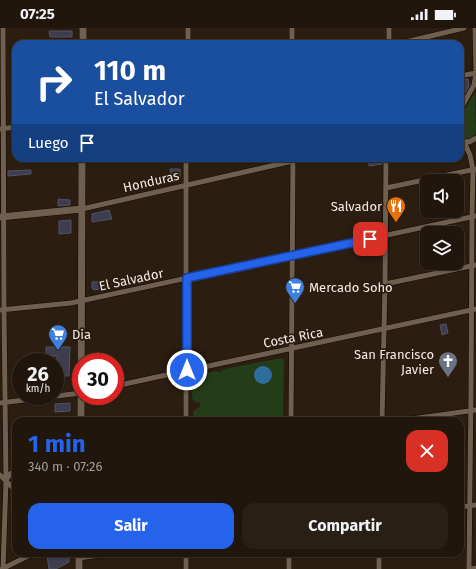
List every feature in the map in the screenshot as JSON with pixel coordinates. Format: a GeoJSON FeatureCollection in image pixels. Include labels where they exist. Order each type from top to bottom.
{"type":"FeatureCollection","features":[{"type":"Feature","properties":{"kind":"main road"},"geometry":{"type":"LineString","coordinates":[[82,40],[83,28]]}},
{"type":"Feature","properties":{"kind":"main road"},"geometry":{"type":"LineString","coordinates":[[81,353],[82,162]]}},
{"type":"Feature","properties":{"kind":"main road","name":"Honduras"},"geometry":{"type":"LineString","coordinates":[[2,217],[82,209]]}},
{"type":"Feature","properties":{"kind":"main road"},"geometry":{"type":"LineString","coordinates":[[81,405],[81,417]]}},
{"type":"Feature","properties":{"kind":"main road"},"geometry":{"type":"LineString","coordinates":[[79,557],[79,569]]}},
{"type":"Feature","properties":{"kind":"street"},"geometry":{"type":"LineString","coordinates":[[3,28],[2,402],[6,481],[3,569],[26,557]]}},
{"type":"Feature","properties":{"kind":"street"},"geometry":{"type":"LineString","coordinates":[[188,28],[188,40]]}},
{"type":"Feature","properties":{"kind":"street"},"geometry":{"type":"LineString","coordinates":[[292,28],[292,40]]}},
{"type":"Feature","properties":{"kind":"street"},"geometry":{"type":"LineString","coordinates":[[389,28],[389,40]]}},
{"type":"Feature","properties":{"kind":"street"},"geometry":{"type":"LineString","coordinates":[[414,40],[464,28]]}},
{"type":"Feature","properties":{"kind":"street"},"geometry":{"type":"LineString","coordinates":[[464,104],[472,92],[476,73],[475,28]]}},
{"type":"Feature","properties":{"kind":"street"},"geometry":{"type":"LineString","coordinates":[[464,75],[476,73]]}},
{"type":"Feature","properties":{"kind":"street"},"geometry":{"type":"LineString","coordinates":[[2,128],[12,127]]}},
{"type":"Feature","properties":{"kind":"street"},"geometry":{"type":"LineString","coordinates":[[464,142],[472,141],[476,138]]}},
{"type":"Feature","properties":{"kind":"street"},"geometry":{"type":"LineString","coordinates":[[464,145],[470,155],[475,169],[473,411],[469,506],[470,569],[476,568]]}},
{"type":"Feature","properties":{"kind":"street"},"geometry":{"type":"LineString","coordinates":[[186,162],[186,417]]}},
{"type":"Feature","properties":{"kind":"street","name":"Honduras"},"geometry":{"type":"LineString","coordinates":[[82,209],[284,162]]}},
{"type":"Feature","properties":{"kind":"street"},"geometry":{"type":"LineString","coordinates":[[291,417],[293,162]]}},
{"type":"Feature","properties":{"kind":"street"},"geometry":{"type":"LineString","coordinates":[[382,417],[386,284],[386,162]]}},
{"type":"Feature","properties":{"kind":"street"},"geometry":{"type":"LineString","coordinates":[[386,188],[475,169]]}},
{"type":"Feature","properties":{"kind":"street","name":"El Salvador"},"geometry":{"type":"LineString","coordinates":[[2,310],[82,301],[474,217]]}},
{"type":"Feature","properties":{"kind":"street"},"geometry":{"type":"LineString","coordinates":[[386,284],[474,266]]}},
{"type":"Feature","properties":{"kind":"street","name":"Costa Rica"},"geometry":{"type":"LineString","coordinates":[[124,384],[474,310]]}},
{"type":"Feature","properties":{"kind":"street"},"geometry":{"type":"LineString","coordinates":[[2,402],[72,394]]}},
{"type":"Feature","properties":{"kind":"street"},"geometry":{"type":"LineString","coordinates":[[428,417],[473,411]]}},
{"type":"Feature","properties":{"kind":"street"},"geometry":{"type":"LineString","coordinates":[[6,481],[12,473]]}},
{"type":"Feature","properties":{"kind":"street"},"geometry":{"type":"LineString","coordinates":[[0,475],[12,487]]}},
{"type":"Feature","properties":{"kind":"street"},"geometry":{"type":"LineString","coordinates":[[464,507],[476,505]]}},
{"type":"Feature","properties":{"kind":"street"},"geometry":{"type":"LineString","coordinates":[[186,557],[186,569]]}},
{"type":"Feature","properties":{"kind":"street"},"geometry":{"type":"LineString","coordinates":[[289,557],[289,569]]}},
{"type":"Feature","properties":{"kind":"street"},"geometry":{"type":"LineString","coordinates":[[379,557],[379,569]]}},
{"type":"Feature","properties":{"kind":"green space"},"geometry":{"type":"Polygon","coordinates":[[[475,92],[476,132],[470,138],[465,139],[464,139],[464,110],[475,92]]]}},
{"type":"Feature","properties":{"kind":"green space"},"geometry":{"type":"Polygon","coordinates":[[[281,358],[284,360],[283,417],[194,417],[193,411],[200,407],[200,403],[194,401],[191,392],[194,375],[216,371],[220,372],[224,369],[281,358]]]}},
{"type":"Feature","properties":{"kind":"water"},"geometry":{"type":"Polygon","coordinates":[[[263,366],[269,369],[272,375],[269,381],[263,384],[257,381],[254,375],[257,369],[263,366]]]}},
{"type":"Feature","properties":{"kind":"building"},"geometry":{"type":"Polygon","coordinates":[[[49,31],[72,31],[72,37],[50,37],[49,31]]]}},
{"type":"Feature","properties":{"kind":"building"},"geometry":{"type":"Polygon","coordinates":[[[468,79],[469,84],[464,94],[464,80],[468,79]]]}},
{"type":"Feature","properties":{"kind":"building"},"geometry":{"type":"Polygon","coordinates":[[[369,162],[382,162],[382,164],[369,166],[369,162]]]}},
{"type":"Feature","properties":{"kind":"building"},"geometry":{"type":"Polygon","coordinates":[[[170,169],[180,169],[180,177],[177,180],[172,181],[170,169]]]}},
{"type":"Feature","properties":{"kind":"building"},"geometry":{"type":"Polygon","coordinates":[[[31,170],[31,174],[8,176],[8,171],[31,170]]]}},
{"type":"Feature","properties":{"kind":"building"},"geometry":{"type":"Polygon","coordinates":[[[58,199],[70,200],[70,205],[58,206],[58,199]]]}},
{"type":"Feature","properties":{"kind":"building"},"geometry":{"type":"Polygon","coordinates":[[[109,210],[112,219],[92,222],[92,214],[109,210]]]}},
{"type":"Feature","properties":{"kind":"building"},"geometry":{"type":"Polygon","coordinates":[[[71,220],[71,233],[59,234],[59,221],[71,220]]]}},
{"type":"Feature","properties":{"kind":"building"},"geometry":{"type":"Polygon","coordinates":[[[108,281],[109,287],[94,290],[92,288],[92,282],[108,281]]]}},
{"type":"Feature","properties":{"kind":"building"},"geometry":{"type":"Polygon","coordinates":[[[446,324],[448,333],[442,335],[440,325],[446,324]]]}},
{"type":"Feature","properties":{"kind":"building"},"geometry":{"type":"Polygon","coordinates":[[[46,347],[70,347],[69,376],[64,376],[64,353],[46,353],[46,347]]]}},
{"type":"Feature","properties":{"kind":"building"},"geometry":{"type":"Polygon","coordinates":[[[64,403],[70,403],[70,411],[55,412],[55,405],[64,405],[64,403]]]}},
{"type":"Feature","properties":{"kind":"building"},"geometry":{"type":"Polygon","coordinates":[[[47,557],[69,557],[69,562],[56,569],[49,569],[47,557]]]}},
{"type":"Feature","properties":{"kind":"place","name":"Salvador"},"geometry":{"type":"Point","coordinates":[396,223]}},
{"type":"Feature","properties":{"kind":"place","name":"Mercado Soho"},"geometry":{"type":"Point","coordinates":[295,304]}},
{"type":"Feature","properties":{"kind":"place","name":"Dia"},"geometry":{"type":"Point","coordinates":[58,351]}},
{"type":"Feature","properties":{"kind":"place","name":"San Francisco Javier"},"geometry":{"type":"Point","coordinates":[448,378]}},
{"type":"Feature","properties":{"kind":"route"},"geometry":{"type":"LineString","coordinates":[[187,370],[187,278],[370,239]]}}]}
